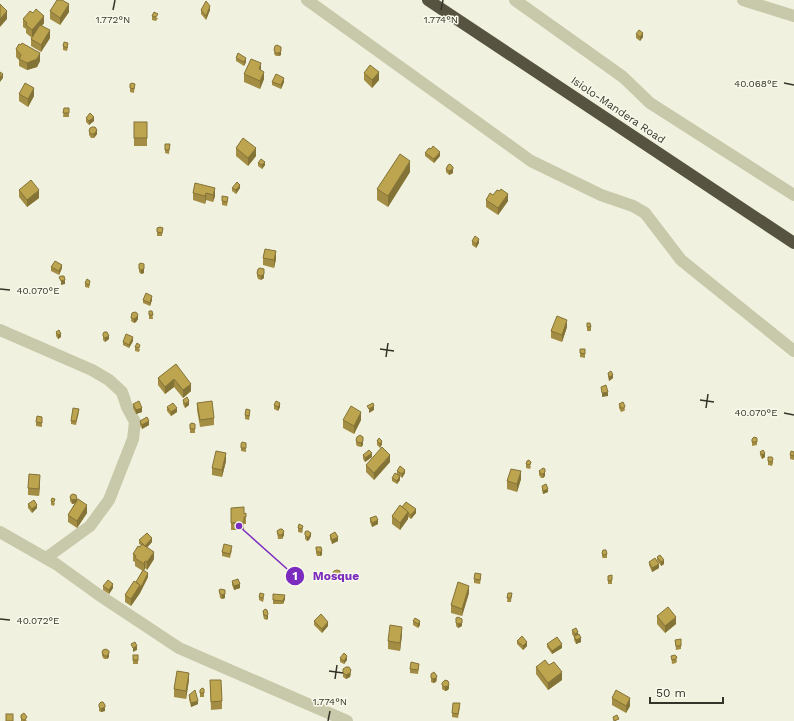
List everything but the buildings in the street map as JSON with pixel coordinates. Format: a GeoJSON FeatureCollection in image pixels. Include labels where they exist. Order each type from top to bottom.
{"type":"FeatureCollection","features":[{"type":"Feature","properties":{"kind":"highway","name":"Isiolo-Mandera Road"},"geometry":{"type":"LineString","coordinates":[[428,0],[794,242]]}},
{"type":"Feature","properties":{"kind":"street"},"geometry":{"type":"LineString","coordinates":[[307,0],[531,161],[601,195],[639,208],[645,213],[680,260],[794,350]]}},
{"type":"Feature","properties":{"kind":"street"},"geometry":{"type":"LineString","coordinates":[[743,0],[794,16]]}},
{"type":"Feature","properties":{"kind":"street"},"geometry":{"type":"LineString","coordinates":[[519,1],[623,77],[650,103],[794,195]]}},
{"type":"Feature","properties":{"kind":"street"},"geometry":{"type":"LineString","coordinates":[[0,330],[92,370],[110,380],[122,392],[127,407],[135,422],[133,439],[109,500],[90,526],[46,558]]}},
{"type":"Feature","properties":{"kind":"street"},"geometry":{"type":"LineString","coordinates":[[0,532],[56,564],[179,648],[347,721]]}},
{"type":"Feature","properties":{"kind":"place","name":"Mosque"},"geometry":{"type":"Point","coordinates":[239,526]}}]}
